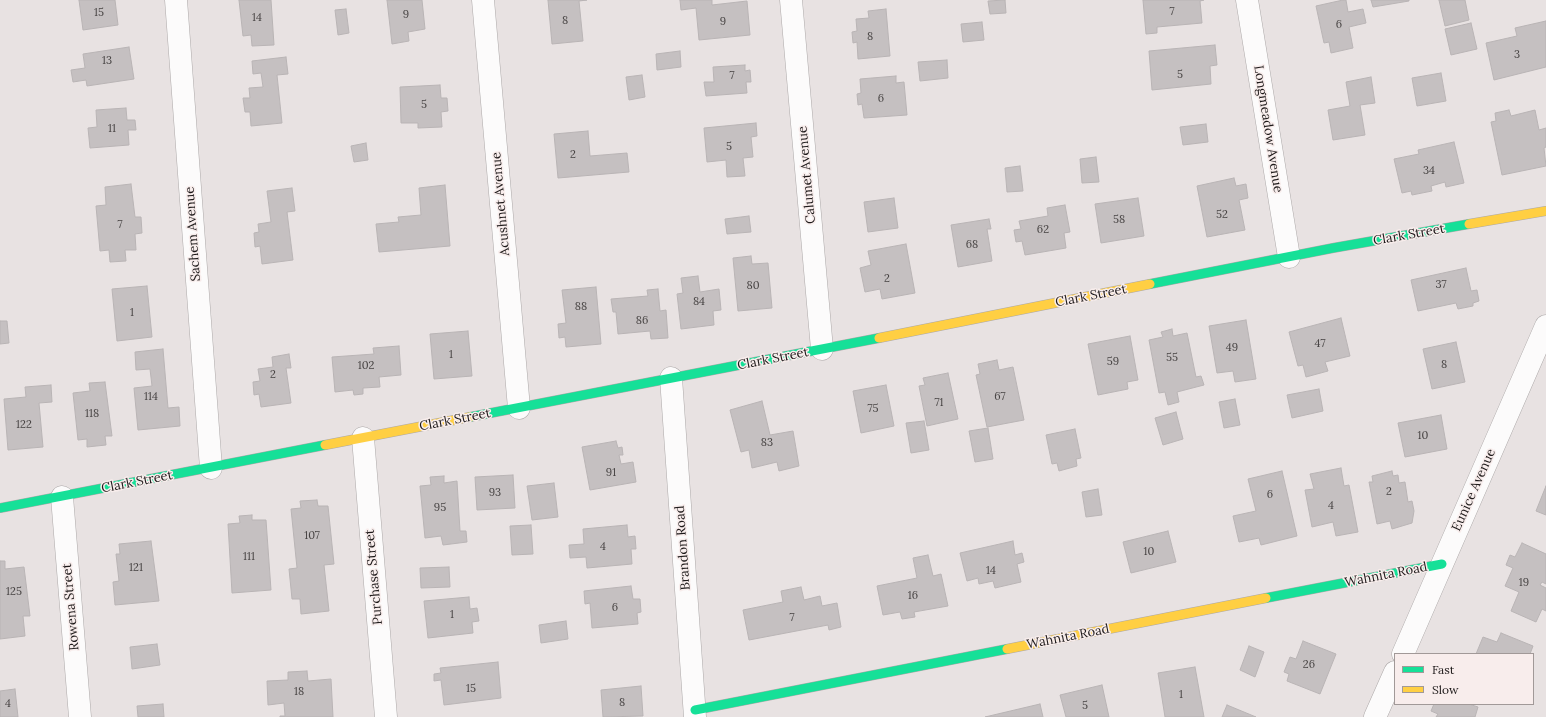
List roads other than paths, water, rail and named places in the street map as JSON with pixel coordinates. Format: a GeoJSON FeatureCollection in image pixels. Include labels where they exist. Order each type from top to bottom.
{"type":"FeatureCollection","features":[{"type":"Feature","properties":{"kind":"street","name":"Sachem Avenue"},"geometry":{"type":"LineString","coordinates":[[176,0],[211,468]]}},
{"type":"Feature","properties":{"kind":"street","name":"Acushnet Avenue"},"geometry":{"type":"LineString","coordinates":[[483,0],[519,408]]}},
{"type":"Feature","properties":{"kind":"street","name":"Calumet Avenue"},"geometry":{"type":"LineString","coordinates":[[792,0],[822,349]]}},
{"type":"Feature","properties":{"kind":"street","name":"Longmeadow Avenue"},"geometry":{"type":"LineString","coordinates":[[1247,0],[1288,257]]}},
{"type":"Feature","properties":{"kind":"street","name":"Clark Street"},"geometry":{"type":"LineString","coordinates":[[0,508],[1288,257],[1546,211]]}},
{"type":"Feature","properties":{"kind":"street","name":"Eunice Avenue"},"geometry":{"type":"LineString","coordinates":[[1403,653],[1546,326]]}},
{"type":"Feature","properties":{"kind":"street","name":"Brandon Road"},"geometry":{"type":"LineString","coordinates":[[671,378],[695,714]]}},
{"type":"Feature","properties":{"kind":"street","name":"Purchase Street"},"geometry":{"type":"LineString","coordinates":[[363,438],[386,717]]}},
{"type":"Feature","properties":{"kind":"street","name":"Rowena Street"},"geometry":{"type":"LineString","coordinates":[[62,497],[80,717]]}},
{"type":"Feature","properties":{"kind":"street","name":"Wahnita Road"},"geometry":{"type":"LineString","coordinates":[[695,714],[1442,564]]}},
{"type":"Feature","properties":{"kind":"street"},"geometry":{"type":"LineString","coordinates":[[1376,717],[1394,674]]}}]}
